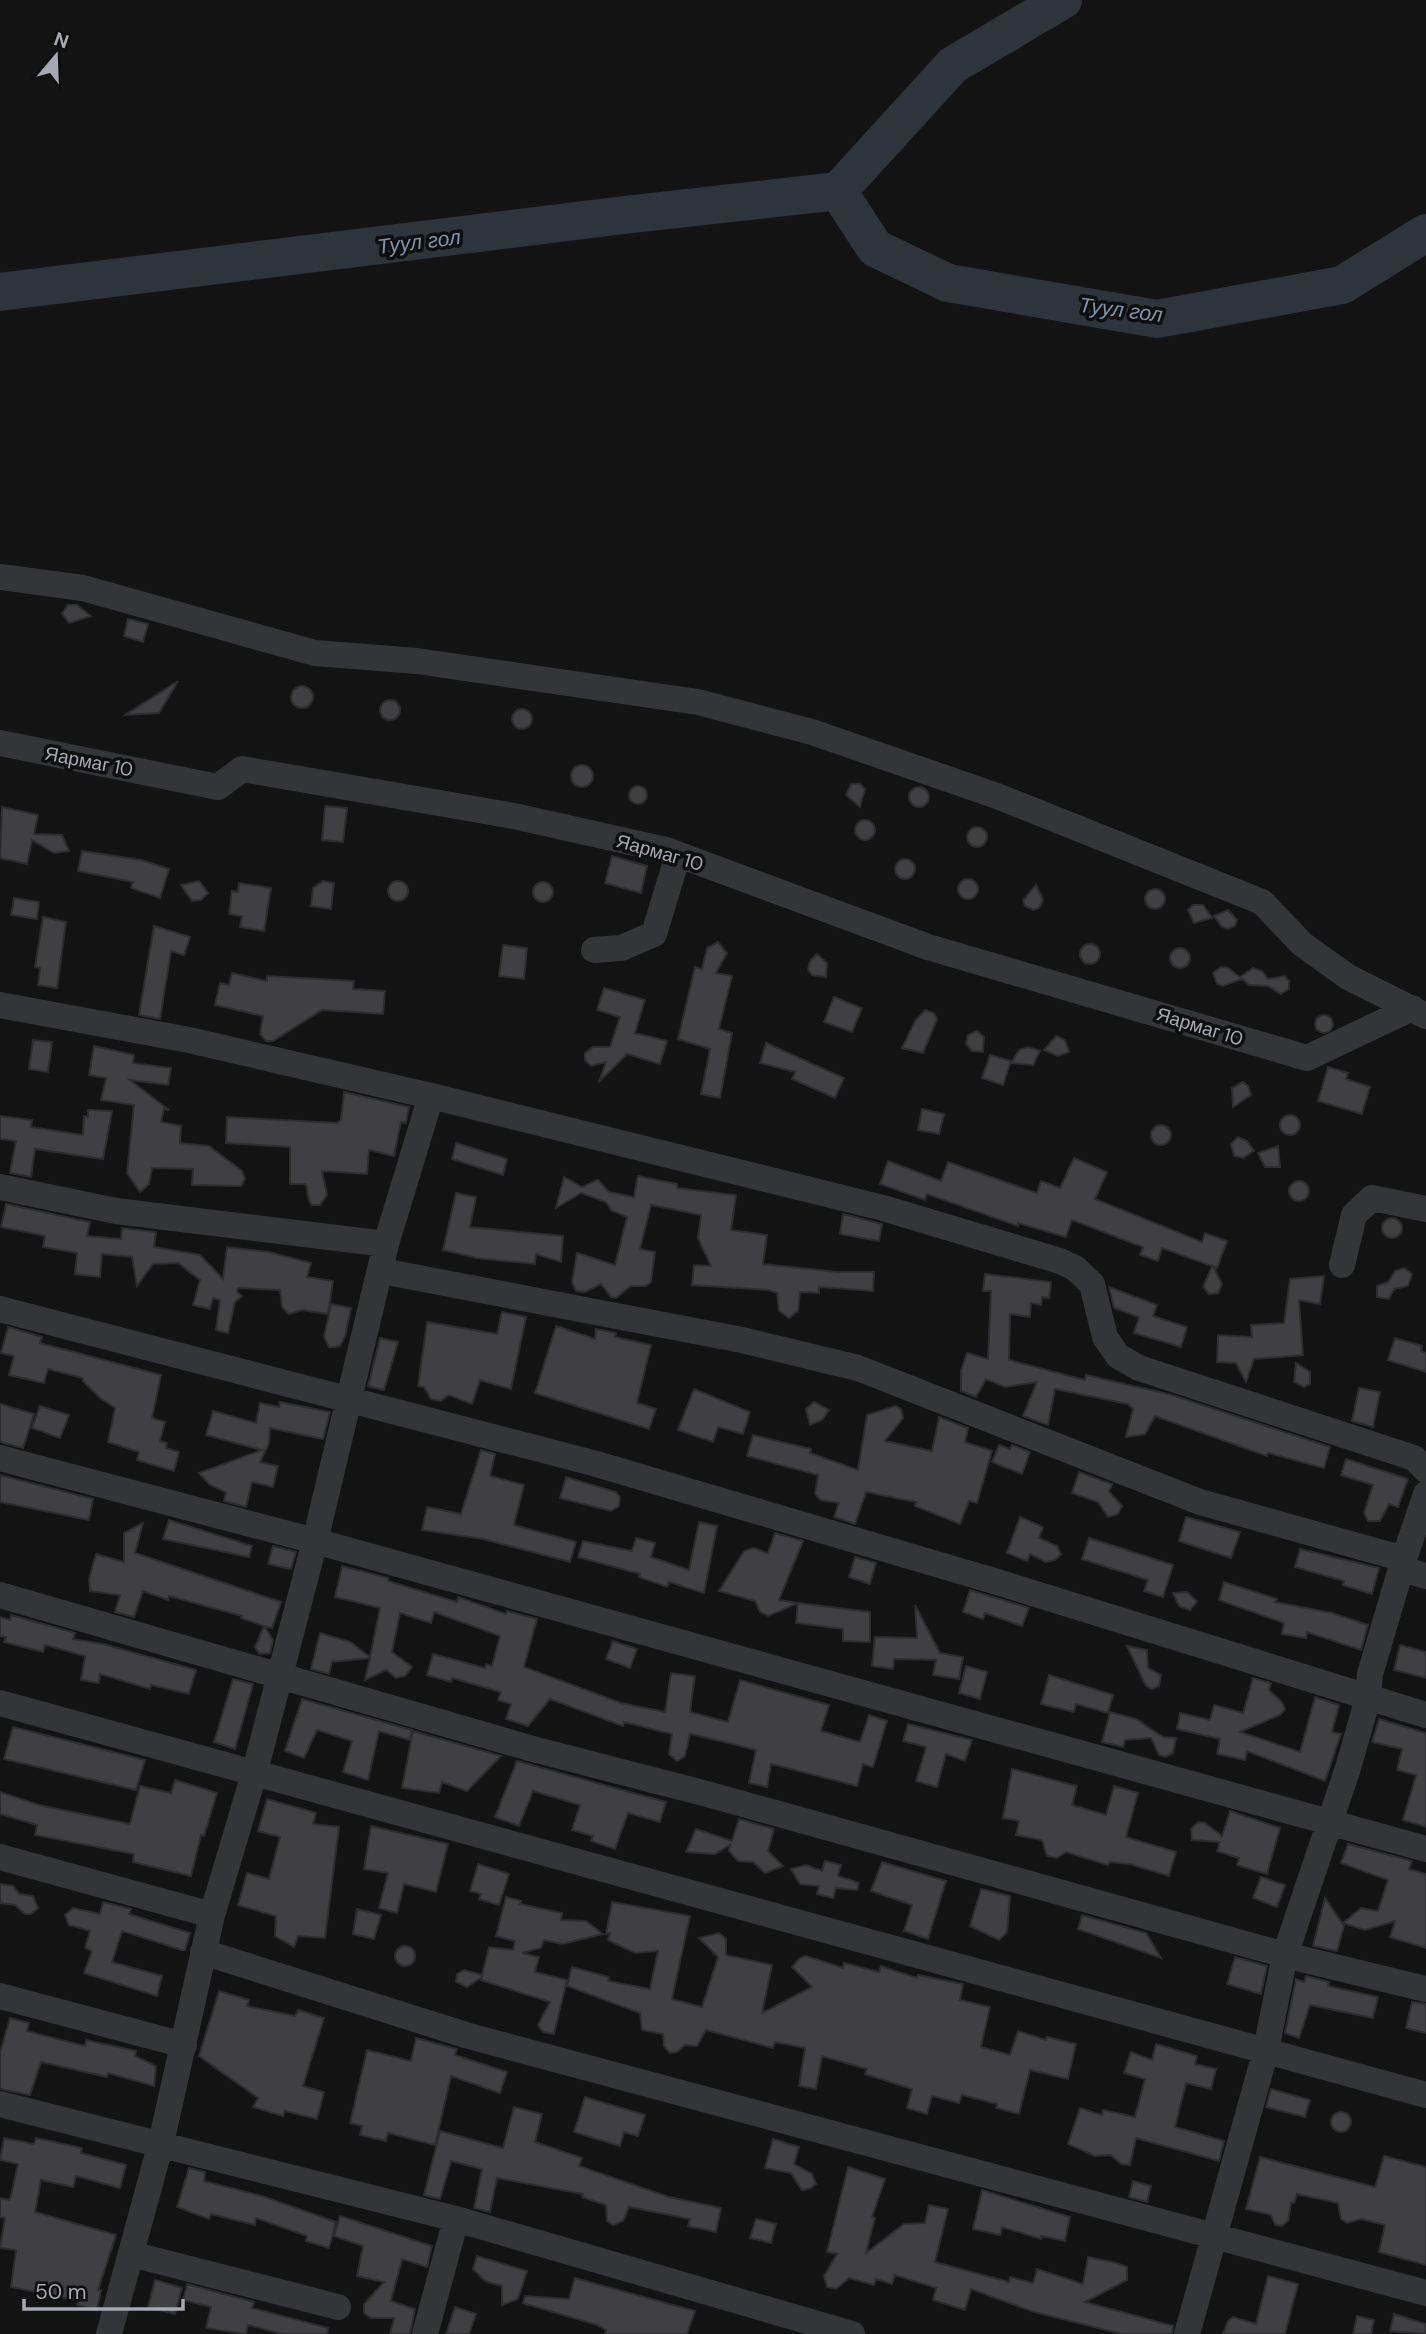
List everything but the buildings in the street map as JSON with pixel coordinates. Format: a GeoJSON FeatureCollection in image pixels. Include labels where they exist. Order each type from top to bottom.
{"type":"FeatureCollection","features":[{"type":"Feature","properties":{"kind":"street"},"geometry":{"type":"LineString","coordinates":[[0,577],[83,588],[315,653],[417,661],[698,702],[812,733],[998,796],[1262,902],[1302,944],[1348,976],[1419,1012]]}},
{"type":"Feature","properties":{"kind":"street","name":"Яармаг 10"},"geometry":{"type":"LineString","coordinates":[[0,743],[218,787],[242,769],[514,816],[678,855],[928,947],[1307,1058],[1419,1012]]}},
{"type":"Feature","properties":{"kind":"street"},"geometry":{"type":"LineString","coordinates":[[594,950],[621,948],[654,934],[678,855]]}},
{"type":"Feature","properties":{"kind":"street"},"geometry":{"type":"LineString","coordinates":[[0,1005],[190,1040],[430,1097],[883,1208],[1060,1261],[1075,1268],[1092,1284],[1105,1337],[1118,1356],[1139,1368],[1414,1458],[1426,1470]]}},
{"type":"Feature","properties":{"kind":"street"},"geometry":{"type":"LineString","coordinates":[[109,2334],[161,2143],[212,1915],[254,1771],[314,1541],[382,1271],[386,1244],[430,1097]]}},
{"type":"Feature","properties":{"kind":"street"},"geometry":{"type":"LineString","coordinates":[[0,1187],[116,1211],[386,1244]]}},
{"type":"Feature","properties":{"kind":"street"},"geometry":{"type":"LineString","coordinates":[[1342,1265],[1354,1215],[1371,1198],[1426,1209]]}},
{"type":"Feature","properties":{"kind":"street"},"geometry":{"type":"LineString","coordinates":[[382,1271],[742,1339],[858,1368],[1200,1502],[1410,1568]]}},
{"type":"Feature","properties":{"kind":"street"},"geometry":{"type":"LineString","coordinates":[[0,1309],[606,1467],[994,1581],[1426,1715]]}},
{"type":"Feature","properties":{"kind":"street"},"geometry":{"type":"LineString","coordinates":[[0,1458],[314,1541],[1426,1849]]}},
{"type":"Feature","properties":{"kind":"street"},"geometry":{"type":"LineString","coordinates":[[1187,2334],[1266,2050],[1285,1955],[1368,1698],[1370,1674],[1410,1568],[1426,1494]]}},
{"type":"Feature","properties":{"kind":"street"},"geometry":{"type":"LineString","coordinates":[[0,1595],[279,1673],[533,1749],[720,1797],[1285,1955],[1426,1989]]}},
{"type":"Feature","properties":{"kind":"street"},"geometry":{"type":"LineString","coordinates":[[0,1703],[1426,2095]]}},
{"type":"Feature","properties":{"kind":"street"},"geometry":{"type":"LineString","coordinates":[[0,1857],[212,1915]]}},
{"type":"Feature","properties":{"kind":"street"},"geometry":{"type":"LineString","coordinates":[[203,1952],[469,2036],[1215,2239],[1426,2293]]}},
{"type":"Feature","properties":{"kind":"street"},"geometry":{"type":"LineString","coordinates":[[0,1996],[184,2045]]}},
{"type":"Feature","properties":{"kind":"street"},"geometry":{"type":"LineString","coordinates":[[0,2104],[456,2219],[852,2334]]}},
{"type":"Feature","properties":{"kind":"street"},"geometry":{"type":"LineString","coordinates":[[425,2334],[456,2219]]}},
{"type":"Feature","properties":{"kind":"street"},"geometry":{"type":"LineString","coordinates":[[131,2254],[338,2307]]}},
{"type":"Feature","properties":{"kind":"waterway","name":"Туул гол"},"geometry":{"type":"LineString","coordinates":[[0,292],[838,191],[953,65],[1063,0]]}},
{"type":"Feature","properties":{"kind":"waterway","name":"Туул гол"},"geometry":{"type":"LineString","coordinates":[[838,191],[875,248],[948,283],[1157,319],[1342,285],[1426,233]]}}]}
